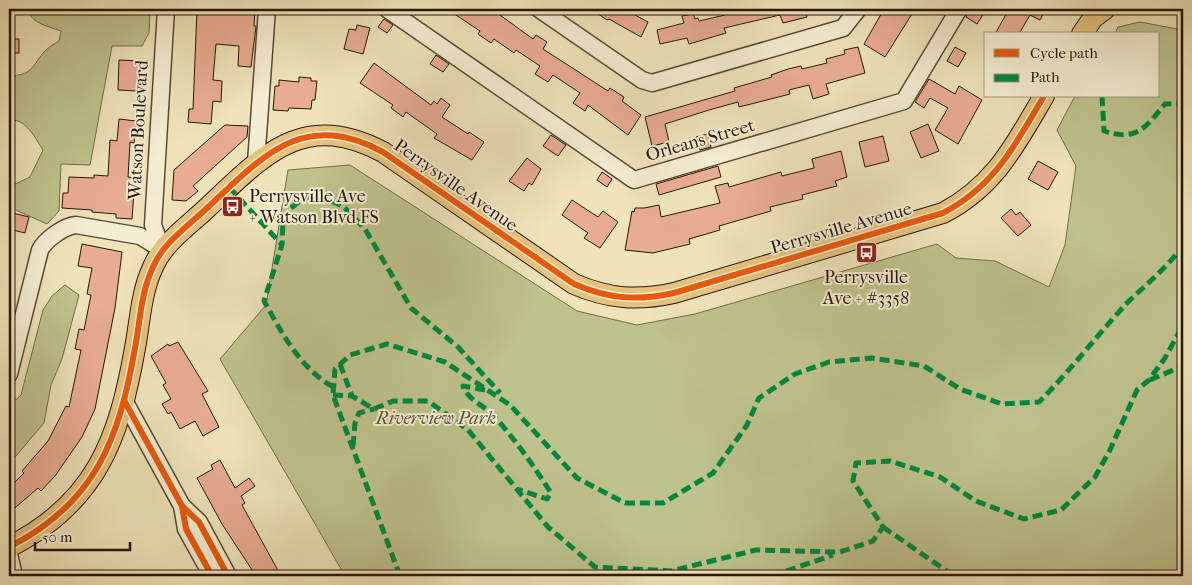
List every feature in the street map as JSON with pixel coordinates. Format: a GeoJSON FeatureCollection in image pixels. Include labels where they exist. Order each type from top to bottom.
{"type":"FeatureCollection","features":[{"type":"Feature","properties":{"kind":"main road"},"geometry":{"type":"LineString","coordinates":[[1083,32],[1093,18],[1105,9]]}},
{"type":"Feature","properties":{"kind":"main road","name":"Perrysville Avenue"},"geometry":{"type":"LineString","coordinates":[[9,547],[44,526],[80,492],[106,453],[117,429],[125,402],[147,284],[153,266],[163,250],[256,163],[280,146],[298,139],[336,135],[355,139],[383,152],[574,284],[610,297],[633,300],[674,293],[942,213],[970,198],[994,175],[1013,149],[1043,98]]}},
{"type":"Feature","properties":{"kind":"street","name":"Watson Boulevard"},"geometry":{"type":"LineString","coordinates":[[163,250],[153,225],[166,9]]}},
{"type":"Feature","properties":{"kind":"street"},"geometry":{"type":"LineString","coordinates":[[256,163],[267,9]]}},
{"type":"Feature","properties":{"kind":"street","name":"Orleans Street"},"geometry":{"type":"LineString","coordinates":[[386,9],[634,180],[904,102],[960,9]]}},
{"type":"Feature","properties":{"kind":"street"},"geometry":{"type":"LineString","coordinates":[[539,9],[642,80],[652,83],[843,28],[858,9]]}},
{"type":"Feature","properties":{"kind":"street"},"geometry":{"type":"LineString","coordinates":[[9,374],[40,250],[45,243],[67,227],[76,225],[140,236],[163,250]]}},
{"type":"Feature","properties":{"kind":"street"},"geometry":{"type":"LineString","coordinates":[[125,402],[182,506],[199,522],[228,576]]}},
{"type":"Feature","properties":{"kind":"street"},"geometry":{"type":"LineString","coordinates":[[182,506],[186,529],[212,576]]}},
{"type":"Feature","properties":{"kind":"street"},"geometry":{"type":"LineString","coordinates":[[9,554],[14,576]]}},
{"type":"Feature","properties":{"kind":"green space"},"geometry":{"type":"Polygon","coordinates":[[[26,9],[150,9],[149,33],[142,46],[112,46],[90,165],[61,164],[59,211],[47,224],[9,207],[9,187],[30,177],[43,150],[25,125],[15,120],[9,120],[9,76],[26,73],[30,70],[45,51],[59,41],[61,31],[36,21],[26,9]]]}},
{"type":"Feature","properties":{"kind":"green space","name":"Riverview Park"},"geometry":{"type":"Polygon","coordinates":[[[1140,22],[1183,30],[1183,576],[345,576],[220,359],[266,305],[288,170],[350,165],[577,311],[637,325],[695,314],[937,244],[956,258],[995,261],[1049,287],[1065,245],[1076,166],[1057,130],[1074,98],[1160,98],[1160,32],[1116,32],[1118,27],[1140,22]]]}},
{"type":"Feature","properties":{"kind":"green space"},"geometry":{"type":"Polygon","coordinates":[[[65,285],[79,295],[62,359],[51,385],[44,423],[16,456],[9,459],[9,406],[21,395],[43,310],[52,296],[65,285]]]}},
{"type":"Feature","properties":{"kind":"building"},"geometry":{"type":"Polygon","coordinates":[[[197,9],[255,9],[254,26],[256,26],[251,67],[238,66],[239,46],[216,44],[213,80],[222,81],[221,102],[213,101],[211,124],[188,122],[189,109],[193,109],[197,9]]]}},
{"type":"Feature","properties":{"kind":"building"},"geometry":{"type":"Polygon","coordinates":[[[447,9],[482,9],[490,15],[493,10],[533,39],[536,35],[547,42],[543,49],[608,91],[610,88],[624,97],[622,101],[641,115],[628,135],[588,105],[585,111],[573,103],[580,93],[553,75],[548,82],[535,74],[540,66],[516,50],[514,53],[494,39],[491,43],[478,34],[480,31],[447,9]]]}},
{"type":"Feature","properties":{"kind":"building"},"geometry":{"type":"Polygon","coordinates":[[[591,9],[624,9],[648,22],[641,37],[609,19],[607,20],[591,9]]]}},
{"type":"Feature","properties":{"kind":"building"},"geometry":{"type":"Polygon","coordinates":[[[723,9],[805,9],[807,17],[783,23],[780,15],[724,28],[726,33],[689,44],[687,38],[660,44],[657,30],[684,23],[682,16],[693,14],[695,19],[698,18],[699,21],[725,15],[723,9]]]}},
{"type":"Feature","properties":{"kind":"building"},"geometry":{"type":"Polygon","coordinates":[[[884,9],[915,9],[885,57],[864,44],[884,9]]]}},
{"type":"Feature","properties":{"kind":"building"},"geometry":{"type":"Polygon","coordinates":[[[969,9],[976,9],[984,13],[977,24],[966,17],[969,9]]]}},
{"type":"Feature","properties":{"kind":"building"},"geometry":{"type":"Polygon","coordinates":[[[1009,9],[1046,9],[1040,20],[1030,15],[1020,32],[996,32],[1009,9]]]}},
{"type":"Feature","properties":{"kind":"building"},"geometry":{"type":"Polygon","coordinates":[[[384,19],[393,25],[387,33],[378,27],[384,19]]]}},
{"type":"Feature","properties":{"kind":"building"},"geometry":{"type":"Polygon","coordinates":[[[357,25],[370,28],[363,54],[344,49],[349,29],[356,30],[357,25]]]}},
{"type":"Feature","properties":{"kind":"building"},"geometry":{"type":"Polygon","coordinates":[[[9,39],[19,39],[19,53],[9,53],[9,39]]]}},
{"type":"Feature","properties":{"kind":"building"},"geometry":{"type":"Polygon","coordinates":[[[858,47],[865,73],[826,84],[829,94],[813,99],[809,85],[789,90],[790,94],[739,107],[738,102],[709,110],[665,124],[669,142],[652,146],[645,117],[735,91],[734,88],[772,77],[771,75],[788,69],[801,66],[802,69],[827,63],[826,59],[845,54],[844,50],[858,47]]]}},
{"type":"Feature","properties":{"kind":"building"},"geometry":{"type":"Polygon","coordinates":[[[955,47],[966,53],[958,67],[947,61],[955,47]]]}},
{"type":"Feature","properties":{"kind":"building"},"geometry":{"type":"Polygon","coordinates":[[[436,55],[449,64],[443,72],[430,64],[436,55]]]}},
{"type":"Feature","properties":{"kind":"building"},"geometry":{"type":"Polygon","coordinates":[[[119,60],[139,61],[137,91],[118,90],[119,60]]]}},
{"type":"Feature","properties":{"kind":"building"},"geometry":{"type":"Polygon","coordinates":[[[374,63],[431,105],[434,101],[437,104],[441,98],[450,105],[442,117],[484,142],[472,160],[434,138],[437,134],[406,112],[403,117],[391,108],[393,105],[360,83],[374,63]]]}},
{"type":"Feature","properties":{"kind":"building"},"geometry":{"type":"Polygon","coordinates":[[[299,77],[311,78],[311,81],[317,81],[315,100],[312,100],[311,109],[289,108],[288,111],[273,110],[275,86],[279,86],[279,80],[299,82],[299,77]]]}},
{"type":"Feature","properties":{"kind":"building"},"geometry":{"type":"Polygon","coordinates":[[[929,79],[955,94],[959,86],[982,100],[958,144],[935,130],[948,108],[930,98],[924,108],[915,102],[929,79]]]}},
{"type":"Feature","properties":{"kind":"building"},"geometry":{"type":"Polygon","coordinates":[[[119,119],[136,121],[134,143],[130,142],[128,177],[135,178],[132,219],[116,218],[116,214],[92,212],[92,210],[62,208],[63,193],[68,193],[69,177],[94,178],[94,175],[108,176],[110,140],[117,141],[119,119]]]}},
{"type":"Feature","properties":{"kind":"building"},"geometry":{"type":"Polygon","coordinates":[[[928,124],[939,151],[921,158],[910,132],[928,124]]]}},
{"type":"Feature","properties":{"kind":"building"},"geometry":{"type":"Polygon","coordinates":[[[225,125],[248,126],[247,137],[193,186],[198,191],[186,201],[172,200],[174,170],[225,125]]]}},
{"type":"Feature","properties":{"kind":"building"},"geometry":{"type":"Polygon","coordinates":[[[708,134],[711,147],[700,150],[696,137],[708,134]]]}},
{"type":"Feature","properties":{"kind":"building"},"geometry":{"type":"Polygon","coordinates":[[[551,135],[566,145],[558,156],[543,146],[551,135]]]}},
{"type":"Feature","properties":{"kind":"building"},"geometry":{"type":"Polygon","coordinates":[[[883,136],[889,161],[865,167],[859,142],[883,136]]]}},
{"type":"Feature","properties":{"kind":"building"},"geometry":{"type":"Polygon","coordinates":[[[841,151],[847,177],[835,181],[837,186],[802,195],[803,199],[770,207],[771,211],[719,226],[720,230],[689,239],[690,244],[653,253],[625,250],[632,211],[634,212],[635,208],[659,205],[661,217],[720,203],[715,186],[728,183],[729,187],[781,172],[782,176],[814,168],[812,159],[841,151]]]}},
{"type":"Feature","properties":{"kind":"building"},"geometry":{"type":"Polygon","coordinates":[[[527,158],[541,169],[532,185],[529,183],[524,191],[509,181],[527,158]]]}},
{"type":"Feature","properties":{"kind":"building"},"geometry":{"type":"Polygon","coordinates":[[[1038,161],[1058,172],[1048,190],[1028,179],[1038,161]]]}},
{"type":"Feature","properties":{"kind":"building"},"geometry":{"type":"Polygon","coordinates":[[[718,166],[721,177],[659,195],[656,184],[718,166]]]}},
{"type":"Feature","properties":{"kind":"building"},"geometry":{"type":"Polygon","coordinates":[[[602,172],[612,179],[607,187],[597,180],[602,172]]]}},
{"type":"Feature","properties":{"kind":"building"},"geometry":{"type":"Polygon","coordinates":[[[572,200],[598,217],[603,211],[618,222],[600,248],[584,238],[588,233],[562,215],[572,200]]]}},
{"type":"Feature","properties":{"kind":"building"},"geometry":{"type":"Polygon","coordinates":[[[1011,209],[1016,215],[1020,212],[1031,225],[1018,236],[1001,218],[1011,209]]]}},
{"type":"Feature","properties":{"kind":"building"},"geometry":{"type":"Polygon","coordinates":[[[9,212],[29,217],[25,233],[9,229],[9,212]]]}},
{"type":"Feature","properties":{"kind":"building"},"geometry":{"type":"Polygon","coordinates":[[[82,244],[122,252],[115,308],[95,409],[82,437],[55,476],[41,491],[38,488],[9,513],[9,488],[24,473],[22,471],[48,441],[66,406],[69,407],[81,350],[75,349],[79,329],[84,330],[91,295],[87,294],[92,268],[78,266],[82,244]]]}},
{"type":"Feature","properties":{"kind":"building"},"geometry":{"type":"Polygon","coordinates":[[[178,342],[208,391],[202,394],[219,427],[203,436],[195,421],[180,429],[171,412],[168,414],[162,404],[171,399],[163,385],[166,383],[151,356],[168,344],[169,346],[178,342]]]}},
{"type":"Feature","properties":{"kind":"building"},"geometry":{"type":"Polygon","coordinates":[[[220,460],[235,488],[249,478],[255,486],[241,496],[245,503],[242,505],[281,576],[256,576],[222,524],[197,478],[213,469],[211,465],[220,460]]]}},
{"type":"Feature","properties":{"kind":"marked path"},"geometry":{"type":"LineString","coordinates":[[1102,98],[1104,131],[1125,135],[1146,126],[1165,104],[1183,103]]}},
{"type":"Feature","properties":{"kind":"marked path"},"geometry":{"type":"LineString","coordinates":[[229,187],[282,245]]}},
{"type":"Feature","properties":{"kind":"marked path"},"geometry":{"type":"LineString","coordinates":[[333,387],[321,379],[301,360],[264,301],[282,245],[283,220],[291,208],[309,196],[321,197],[343,206],[365,229],[411,308],[458,347],[500,393]]}},
{"type":"Feature","properties":{"kind":"marked path"},"geometry":{"type":"LineString","coordinates":[[400,576],[333,395],[335,369],[350,355],[387,344],[445,362],[510,405],[577,478],[625,503],[663,503],[713,473],[747,425],[759,398],[795,374],[829,362],[872,358],[924,366],[960,389],[1002,404],[1039,402],[1129,301],[1164,268],[1183,246]]}},
{"type":"Feature","properties":{"kind":"marked path"},"geometry":{"type":"LineString","coordinates":[[340,364],[352,396],[374,409],[393,401],[428,401],[468,430],[548,527],[595,567],[671,571],[756,550],[840,552],[873,541],[883,527],[853,481],[856,463],[890,461],[940,477],[976,501],[1024,519],[1061,510],[1095,477],[1110,450],[1137,390],[1149,380],[1165,358],[1183,325]]}},
{"type":"Feature","properties":{"kind":"marked path"},"geometry":{"type":"LineString","coordinates":[[1150,380],[1178,368],[1183,363]]}},
{"type":"Feature","properties":{"kind":"marked path"},"geometry":{"type":"LineString","coordinates":[[485,390],[463,386],[468,395],[489,411],[509,433],[551,493],[547,499],[517,489]]}},
{"type":"Feature","properties":{"kind":"marked path"},"geometry":{"type":"LineString","coordinates":[[333,395],[352,396]]}},
{"type":"Feature","properties":{"kind":"marked path"},"geometry":{"type":"LineString","coordinates":[[353,446],[355,423],[359,413],[374,409]]}},
{"type":"Feature","properties":{"kind":"marked path"},"geometry":{"type":"LineString","coordinates":[[883,527],[951,574]]}},
{"type":"Feature","properties":{"kind":"marked path"},"geometry":{"type":"LineString","coordinates":[[772,576],[833,555]]}},
{"type":"Feature","properties":{"kind":"cycle path"},"geometry":{"type":"LineString","coordinates":[[9,547],[39,530],[63,510],[83,489],[99,465],[121,411],[129,381],[141,307],[149,277],[157,258],[177,235],[246,172],[266,156],[286,144],[306,137],[329,135],[354,140],[383,152],[574,284],[611,296],[635,298],[674,293],[943,213],[977,190],[990,177],[1013,147],[1043,98]]}},
{"type":"Feature","properties":{"kind":"cycle path"},"geometry":{"type":"LineString","coordinates":[[125,402],[182,506],[199,522],[228,576]]}},
{"type":"Feature","properties":{"kind":"cycle path"},"geometry":{"type":"LineString","coordinates":[[182,506],[186,529],[212,576]]}},
{"type":"Feature","properties":{"kind":"place","name":"Perrysville Ave + Watson Blvd FS"},"geometry":{"type":"Point","coordinates":[233,206]}},
{"type":"Feature","properties":{"kind":"place","name":"Perrysville Ave + #3358"},"geometry":{"type":"Point","coordinates":[866,252]}}]}
